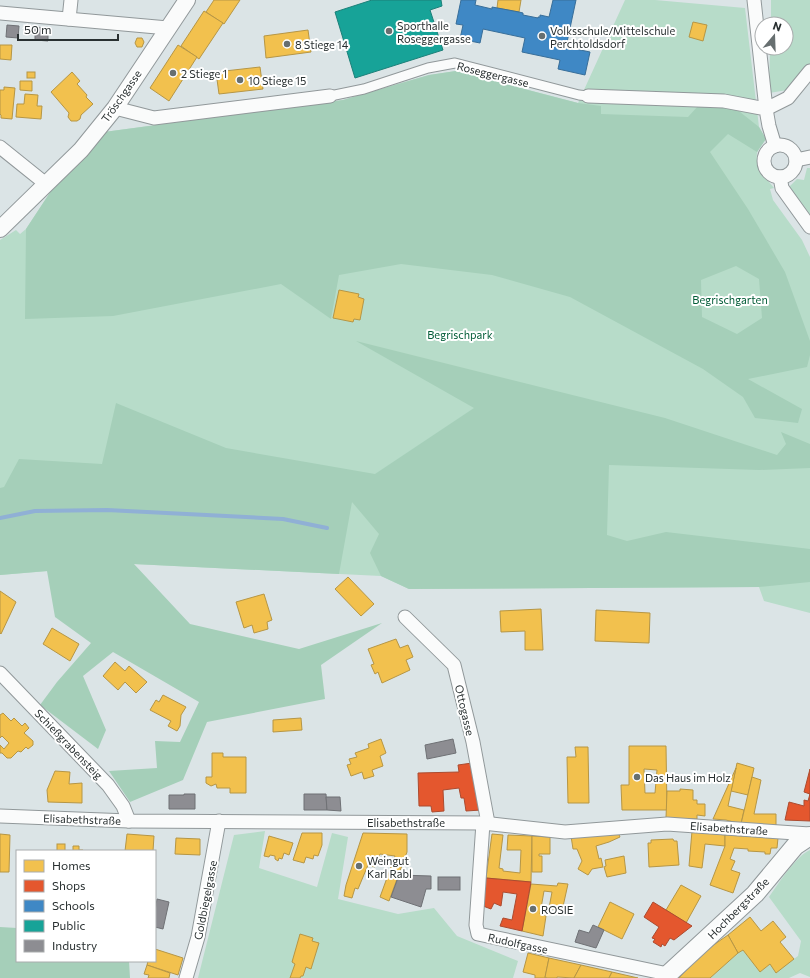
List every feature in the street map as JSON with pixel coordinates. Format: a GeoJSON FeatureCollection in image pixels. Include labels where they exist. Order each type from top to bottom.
{"type":"FeatureCollection","features":[{"type":"Feature","properties":{"kind":"main road","name":"Hochbergstraße"},"geometry":{"type":"LineString","coordinates":[[666,976],[755,894],[795,846],[810,835]]}},
{"type":"Feature","properties":{"kind":"street"},"geometry":{"type":"LineString","coordinates":[[69,19],[71,0]]}},
{"type":"Feature","properties":{"kind":"street","name":"Tröschgasse"},"geometry":{"type":"LineString","coordinates":[[0,229],[80,150],[115,108],[187,0]]}},
{"type":"Feature","properties":{"kind":"street"},"geometry":{"type":"LineString","coordinates":[[754,0],[766,109],[775,146]]}},
{"type":"Feature","properties":{"kind":"street"},"geometry":{"type":"LineString","coordinates":[[0,13],[168,28]]}},
{"type":"Feature","properties":{"kind":"street","name":"Roseggergasse"},"geometry":{"type":"LineString","coordinates":[[115,108],[154,118],[330,96],[364,89],[428,68],[455,63],[579,95],[724,101],[766,109]]}},
{"type":"Feature","properties":{"kind":"street"},"geometry":{"type":"LineString","coordinates":[[766,109],[788,98],[810,71]]}},
{"type":"Feature","properties":{"kind":"street"},"geometry":{"type":"LineString","coordinates":[[775,146],[785,146],[793,151],[796,160],[795,167],[792,172],[786,176],[780,177],[773,175],[767,170],[764,163],[765,156],[769,150],[775,146]]}},
{"type":"Feature","properties":{"kind":"street"},"geometry":{"type":"LineString","coordinates":[[0,147],[46,184]]}},
{"type":"Feature","properties":{"kind":"street"},"geometry":{"type":"LineString","coordinates":[[796,160],[810,157]]}},
{"type":"Feature","properties":{"kind":"street"},"geometry":{"type":"LineString","coordinates":[[780,177],[782,188],[810,227]]}},
{"type":"Feature","properties":{"kind":"street","name":"Ottogasse"},"geometry":{"type":"LineString","coordinates":[[405,617],[454,665],[473,742],[486,823]]}},
{"type":"Feature","properties":{"kind":"street","name":"Schießgrabensteig"},"geometry":{"type":"LineString","coordinates":[[0,673],[108,785],[123,806],[129,821]]}},
{"type":"Feature","properties":{"kind":"street","name":"Elisabethstraße"},"geometry":{"type":"LineString","coordinates":[[0,816],[129,821],[486,823],[565,832],[667,824],[810,835]]}},
{"type":"Feature","properties":{"kind":"street","name":"Goldbiegelgasse"},"geometry":{"type":"LineString","coordinates":[[186,978],[198,937],[219,821]]}},
{"type":"Feature","properties":{"kind":"street","name":"Rudolfgasse"},"geometry":{"type":"LineString","coordinates":[[486,823],[476,925],[478,934],[666,976]]}},
{"type":"Feature","properties":{"kind":"green space","name":"Begrischpark"},"geometry":{"type":"Polygon","coordinates":[[[625,0],[655,0],[745,8],[759,127],[766,139],[757,153],[759,168],[774,188],[770,189],[773,200],[802,240],[810,257],[810,613],[764,601],[759,587],[409,589],[381,576],[133,564],[0,575],[0,240],[16,230],[20,234],[26,229],[51,191],[88,155],[104,132],[343,100],[429,75],[456,71],[578,103],[625,0]]]}},
{"type":"Feature","properties":{"kind":"green space"},"geometry":{"type":"Polygon","coordinates":[[[771,0],[810,0],[810,64],[794,89],[769,93],[770,56],[794,56],[794,16],[771,16],[771,0]]]}},
{"type":"Feature","properties":{"kind":"green space"},"geometry":{"type":"Polygon","coordinates":[[[456,71],[578,103],[601,106],[601,114],[688,117],[698,106],[735,108],[759,127],[766,139],[757,152],[728,134],[710,152],[748,209],[785,272],[810,341],[810,355],[807,367],[748,379],[802,409],[798,423],[755,418],[743,397],[703,369],[570,297],[492,275],[401,264],[339,275],[331,319],[281,284],[113,316],[25,319],[26,229],[51,191],[88,155],[104,132],[343,100],[429,75],[456,71]],[[736,266],[701,280],[702,317],[737,334],[762,318],[759,279],[736,266]]]}},
{"type":"Feature","properties":{"kind":"green space"},"geometry":{"type":"Polygon","coordinates":[[[807,168],[810,168],[810,218],[789,191],[790,186],[797,179],[804,180],[807,168]]]}},
{"type":"Feature","properties":{"kind":"green space"},"geometry":{"type":"Polygon","coordinates":[[[356,341],[665,418],[777,455],[786,444],[781,432],[810,444],[810,468],[759,470],[609,465],[607,535],[627,541],[666,532],[810,549],[810,582],[759,587],[409,589],[381,576],[370,553],[379,534],[352,502],[339,574],[134,564],[190,624],[299,649],[382,623],[321,665],[325,699],[207,722],[183,780],[130,802],[109,771],[157,768],[155,741],[180,742],[199,702],[113,652],[83,676],[106,730],[98,749],[40,705],[57,682],[91,643],[55,617],[47,571],[0,575],[0,488],[4,487],[19,459],[102,464],[116,403],[226,448],[375,474],[474,408],[356,341]]]}},
{"type":"Feature","properties":{"kind":"green space"},"geometry":{"type":"Polygon","coordinates":[[[265,831],[259,868],[317,887],[332,833],[348,837],[338,899],[398,914],[434,908],[457,936],[518,961],[513,978],[198,978],[234,835],[265,831]]]}},
{"type":"Feature","properties":{"kind":"green space"},"geometry":{"type":"Polygon","coordinates":[[[810,850],[810,977],[800,973],[789,978],[710,978],[743,950],[760,972],[770,964],[776,972],[798,956],[801,941],[769,897],[782,878],[799,858],[810,850]]]}},
{"type":"Feature","properties":{"kind":"green space"},"geometry":{"type":"Polygon","coordinates":[[[0,927],[16,928],[16,962],[129,962],[130,978],[0,978],[0,927]]]}},
{"type":"Feature","properties":{"kind":"building: Homes"},"geometry":{"type":"Polygon","coordinates":[[[214,0],[240,0],[224,24],[206,12],[214,0]]]}},
{"type":"Feature","properties":{"kind":"building: Homes"},"geometry":{"type":"Polygon","coordinates":[[[498,0],[521,0],[519,12],[497,8],[498,0]]]}},
{"type":"Feature","properties":{"kind":"building: Homes"},"geometry":{"type":"Polygon","coordinates":[[[204,11],[223,23],[199,59],[181,46],[204,11]]]}},
{"type":"Feature","properties":{"kind":"building: Homes"},"geometry":{"type":"Polygon","coordinates":[[[693,22],[707,25],[703,41],[689,37],[693,22]]]}},
{"type":"Feature","properties":{"kind":"building: Homes","name":"8 Stiege 14"},"geometry":{"type":"Polygon","coordinates":[[[308,30],[311,52],[266,58],[264,36],[308,30]]]}},
{"type":"Feature","properties":{"kind":"building: Homes"},"geometry":{"type":"Polygon","coordinates":[[[137,38],[142,38],[144,42],[142,47],[137,47],[135,43],[137,38]]]}},
{"type":"Feature","properties":{"kind":"building: Homes"},"geometry":{"type":"Polygon","coordinates":[[[0,45],[12,45],[11,60],[0,59],[0,45]]]}},
{"type":"Feature","properties":{"kind":"building: Homes","name":"2 Stiege 1"},"geometry":{"type":"Polygon","coordinates":[[[178,45],[197,57],[169,101],[150,88],[178,45]]]}},
{"type":"Feature","properties":{"kind":"building: Homes","name":"10 Stiege 15"},"geometry":{"type":"Polygon","coordinates":[[[260,67],[263,89],[219,94],[216,72],[260,67]]]}},
{"type":"Feature","properties":{"kind":"building: Homes"},"geometry":{"type":"Polygon","coordinates":[[[27,72],[35,72],[35,78],[27,78],[27,72]]]}},
{"type":"Feature","properties":{"kind":"building: Homes"},"geometry":{"type":"Polygon","coordinates":[[[72,72],[80,81],[77,84],[93,104],[77,121],[71,121],[68,117],[69,113],[51,92],[72,72]]]}},
{"type":"Feature","properties":{"kind":"building: Homes"},"geometry":{"type":"Polygon","coordinates":[[[20,81],[32,81],[32,91],[20,90],[20,81]]]}},
{"type":"Feature","properties":{"kind":"building: Homes"},"geometry":{"type":"Polygon","coordinates":[[[4,87],[15,88],[12,119],[1,118],[0,114],[0,90],[4,90],[4,87]]]}},
{"type":"Feature","properties":{"kind":"building: Homes"},"geometry":{"type":"Polygon","coordinates":[[[25,94],[38,95],[37,106],[42,106],[41,119],[16,117],[17,104],[24,104],[25,94]]]}},
{"type":"Feature","properties":{"kind":"building: Homes"},"geometry":{"type":"Polygon","coordinates":[[[339,290],[359,294],[358,297],[364,299],[360,320],[354,319],[353,322],[333,318],[339,290]]]}},
{"type":"Feature","properties":{"kind":"building: Homes"},"geometry":{"type":"Polygon","coordinates":[[[348,577],[374,604],[361,616],[335,589],[348,577]]]}},
{"type":"Feature","properties":{"kind":"building: Homes"},"geometry":{"type":"Polygon","coordinates":[[[0,591],[16,602],[1,634],[0,633],[0,591]]]}},
{"type":"Feature","properties":{"kind":"building: Homes"},"geometry":{"type":"Polygon","coordinates":[[[264,594],[272,620],[267,622],[268,629],[254,633],[252,625],[244,628],[236,602],[264,594]]]}},
{"type":"Feature","properties":{"kind":"building: Homes"},"geometry":{"type":"Polygon","coordinates":[[[541,609],[543,650],[525,650],[525,631],[501,632],[500,611],[541,609]]]}},
{"type":"Feature","properties":{"kind":"building: Homes"},"geometry":{"type":"Polygon","coordinates":[[[596,610],[650,613],[649,643],[595,641],[596,610]]]}},
{"type":"Feature","properties":{"kind":"building: Homes"},"geometry":{"type":"Polygon","coordinates":[[[52,628],[79,644],[70,661],[43,644],[52,628]]]}},
{"type":"Feature","properties":{"kind":"building: Homes"},"geometry":{"type":"Polygon","coordinates":[[[396,639],[400,648],[408,645],[413,657],[406,660],[410,670],[382,683],[378,672],[375,674],[371,665],[374,664],[368,649],[396,639]]]}},
{"type":"Feature","properties":{"kind":"building: Homes"},"geometry":{"type":"Polygon","coordinates":[[[115,662],[125,671],[129,666],[147,682],[136,693],[125,682],[118,690],[103,676],[115,662]]]}},
{"type":"Feature","properties":{"kind":"building: Homes"},"geometry":{"type":"Polygon","coordinates":[[[163,695],[186,707],[181,715],[180,726],[177,731],[168,726],[171,721],[150,710],[156,700],[159,702],[163,695]]]}},
{"type":"Feature","properties":{"kind":"building: Homes"},"geometry":{"type":"Polygon","coordinates":[[[3,713],[11,721],[14,718],[22,726],[25,723],[29,728],[24,733],[33,741],[33,745],[28,749],[26,747],[21,752],[18,751],[11,758],[7,758],[0,753],[0,745],[4,749],[9,743],[2,736],[0,738],[0,715],[3,713]]]}},
{"type":"Feature","properties":{"kind":"building: Homes"},"geometry":{"type":"Polygon","coordinates":[[[301,718],[302,730],[273,732],[273,720],[301,718]]]}},
{"type":"Feature","properties":{"kind":"building: Homes"},"geometry":{"type":"Polygon","coordinates":[[[381,739],[386,753],[380,756],[383,766],[372,770],[374,776],[364,779],[362,772],[351,776],[347,765],[351,764],[349,759],[357,757],[355,753],[369,748],[368,744],[381,739]]]}},
{"type":"Feature","properties":{"kind":"building: Homes","name":"Das Haus im Holz"},"geometry":{"type":"Polygon","coordinates":[[[629,746],[666,746],[667,810],[622,810],[621,785],[629,785],[629,746]],[[644,769],[645,793],[655,793],[657,770],[644,769]]]}},
{"type":"Feature","properties":{"kind":"building: Homes"},"geometry":{"type":"Polygon","coordinates":[[[575,747],[588,747],[589,803],[568,803],[567,757],[576,757],[575,747]]]}},
{"type":"Feature","properties":{"kind":"building: Homes"},"geometry":{"type":"Polygon","coordinates":[[[212,753],[223,753],[223,757],[246,757],[246,793],[230,793],[230,788],[217,788],[216,784],[211,786],[206,783],[206,777],[212,777],[212,753]]]}},
{"type":"Feature","properties":{"kind":"building: Homes"},"geometry":{"type":"Polygon","coordinates":[[[737,763],[754,768],[748,795],[731,791],[737,763]]]}},
{"type":"Feature","properties":{"kind":"building: Homes"},"geometry":{"type":"Polygon","coordinates":[[[736,768],[728,806],[744,810],[741,824],[726,820],[713,819],[736,768]]]}},
{"type":"Feature","properties":{"kind":"building: Homes"},"geometry":{"type":"Polygon","coordinates":[[[55,771],[70,772],[69,784],[82,783],[82,803],[48,802],[47,790],[55,771]]]}},
{"type":"Feature","properties":{"kind":"building: Homes"},"geometry":{"type":"Polygon","coordinates":[[[752,777],[761,780],[754,814],[776,814],[776,826],[741,824],[752,777]]]}},
{"type":"Feature","properties":{"kind":"building: Homes"},"geometry":{"type":"Polygon","coordinates":[[[680,789],[693,790],[693,800],[697,800],[697,804],[705,804],[705,816],[697,815],[697,819],[666,818],[667,791],[680,791],[680,789]]]}},
{"type":"Feature","properties":{"kind":"building: Homes"},"geometry":{"type":"Polygon","coordinates":[[[617,830],[620,837],[596,846],[599,859],[601,858],[603,867],[592,869],[588,875],[578,869],[582,861],[577,849],[573,849],[571,836],[617,830]]]}},
{"type":"Feature","properties":{"kind":"building: Homes"},"geometry":{"type":"Polygon","coordinates":[[[692,831],[725,835],[725,846],[705,844],[702,868],[689,866],[692,831]]]}},
{"type":"Feature","properties":{"kind":"building: Homes"},"geometry":{"type":"Polygon","coordinates":[[[302,833],[322,833],[322,845],[318,856],[314,855],[313,859],[306,857],[304,863],[293,860],[302,833]]]}},
{"type":"Feature","properties":{"kind":"building: Homes","name":"Weingut Karl Rabl"},"geometry":{"type":"Polygon","coordinates":[[[363,833],[407,834],[407,852],[389,901],[380,897],[395,856],[380,854],[375,867],[368,865],[358,889],[355,888],[352,898],[344,896],[346,885],[363,833]]]}},
{"type":"Feature","properties":{"kind":"building: Homes"},"geometry":{"type":"Polygon","coordinates":[[[0,834],[10,835],[9,872],[0,872],[0,834]]]}},
{"type":"Feature","properties":{"kind":"building: Homes"},"geometry":{"type":"Polygon","coordinates":[[[127,834],[154,836],[153,850],[125,850],[127,834]]]}},
{"type":"Feature","properties":{"kind":"building: Homes"},"geometry":{"type":"Polygon","coordinates":[[[492,834],[503,835],[499,868],[503,869],[503,871],[520,873],[521,850],[507,850],[508,835],[532,836],[531,882],[486,878],[492,834]]]}},
{"type":"Feature","properties":{"kind":"building: Homes"},"geometry":{"type":"Polygon","coordinates":[[[725,835],[778,838],[777,848],[771,848],[770,854],[765,854],[765,852],[748,851],[748,849],[734,848],[730,859],[735,861],[731,870],[740,873],[733,893],[710,885],[725,846],[725,835]]]}},
{"type":"Feature","properties":{"kind":"building: Homes"},"geometry":{"type":"Polygon","coordinates":[[[269,836],[293,843],[289,855],[284,853],[282,859],[279,858],[278,861],[275,859],[275,856],[264,856],[269,836]]]}},
{"type":"Feature","properties":{"kind":"building: Homes"},"geometry":{"type":"Polygon","coordinates":[[[532,836],[550,837],[550,854],[539,854],[539,856],[542,856],[542,872],[532,872],[532,836]]]}},
{"type":"Feature","properties":{"kind":"building: Homes"},"geometry":{"type":"Polygon","coordinates":[[[176,838],[200,839],[200,855],[175,854],[176,838]]]}},
{"type":"Feature","properties":{"kind":"building: Homes"},"geometry":{"type":"Polygon","coordinates":[[[673,839],[674,841],[677,841],[679,865],[649,867],[648,843],[651,843],[651,840],[673,839]]]}},
{"type":"Feature","properties":{"kind":"building: Homes"},"geometry":{"type":"Polygon","coordinates":[[[57,844],[65,844],[65,850],[57,850],[57,844]]]}},
{"type":"Feature","properties":{"kind":"building: Homes"},"geometry":{"type":"Polygon","coordinates":[[[73,846],[79,846],[79,850],[73,850],[73,846]]]}},
{"type":"Feature","properties":{"kind":"building: Homes"},"geometry":{"type":"Polygon","coordinates":[[[624,856],[626,873],[607,877],[604,867],[606,866],[605,860],[624,856]]]}},
{"type":"Feature","properties":{"kind":"building: Homes","name":"ROSIE"},"geometry":{"type":"Polygon","coordinates":[[[558,883],[568,884],[562,911],[549,908],[552,892],[544,891],[540,914],[546,916],[543,936],[522,931],[531,884],[557,886],[558,883]]]}},
{"type":"Feature","properties":{"kind":"building: Homes"},"geometry":{"type":"Polygon","coordinates":[[[681,885],[701,896],[686,923],[666,910],[681,885]]]}},
{"type":"Feature","properties":{"kind":"building: Homes"},"geometry":{"type":"Polygon","coordinates":[[[610,902],[634,914],[622,939],[598,927],[610,902]]]}},
{"type":"Feature","properties":{"kind":"building: Homes"},"geometry":{"type":"Polygon","coordinates":[[[750,917],[761,931],[773,921],[786,937],[780,942],[794,959],[776,973],[770,964],[760,972],[743,950],[738,953],[728,935],[750,917]]]}},
{"type":"Feature","properties":{"kind":"building: Homes"},"geometry":{"type":"Polygon","coordinates":[[[300,934],[313,938],[312,941],[319,943],[311,969],[306,967],[303,976],[300,978],[290,978],[295,964],[292,962],[300,934]]]}},
{"type":"Feature","properties":{"kind":"building: Homes"},"geometry":{"type":"Polygon","coordinates":[[[728,935],[738,953],[710,978],[679,978],[702,953],[728,935]]]}},
{"type":"Feature","properties":{"kind":"building: Homes"},"geometry":{"type":"Polygon","coordinates":[[[156,949],[183,958],[178,975],[147,965],[148,962],[156,962],[156,949]]]}},
{"type":"Feature","properties":{"kind":"building: Homes"},"geometry":{"type":"Polygon","coordinates":[[[528,953],[549,958],[545,978],[535,978],[535,975],[523,972],[528,953]]]}},
{"type":"Feature","properties":{"kind":"building: Homes"},"geometry":{"type":"Polygon","coordinates":[[[549,958],[581,965],[574,978],[547,978],[545,977],[549,958]]]}},
{"type":"Feature","properties":{"kind":"building: Homes"},"geometry":{"type":"Polygon","coordinates":[[[147,965],[170,973],[169,978],[148,978],[149,975],[144,974],[147,965]]]}},
{"type":"Feature","properties":{"kind":"building: Homes"},"geometry":{"type":"Polygon","coordinates":[[[581,965],[612,972],[609,978],[574,978],[581,965]]]}},
{"type":"Feature","properties":{"kind":"building: Homes"},"geometry":{"type":"Polygon","coordinates":[[[612,972],[638,978],[609,978],[612,972]]]}},
{"type":"Feature","properties":{"kind":"building: Shops"},"geometry":{"type":"Polygon","coordinates":[[[472,763],[481,810],[466,811],[464,798],[461,798],[459,788],[443,790],[444,811],[432,812],[431,806],[419,806],[418,773],[459,772],[458,765],[472,763]]]}},
{"type":"Feature","properties":{"kind":"building: Shops"},"geometry":{"type":"Polygon","coordinates":[[[810,769],[810,794],[804,792],[810,769]]]}},
{"type":"Feature","properties":{"kind":"building: Shops"},"geometry":{"type":"Polygon","coordinates":[[[810,794],[810,821],[785,820],[789,802],[804,806],[804,800],[808,801],[810,794]]]}},
{"type":"Feature","properties":{"kind":"building: Shops"},"geometry":{"type":"Polygon","coordinates":[[[486,878],[531,882],[522,931],[500,926],[503,918],[512,920],[517,894],[503,892],[501,906],[494,903],[491,909],[483,906],[486,878]]]}},
{"type":"Feature","properties":{"kind":"building: Shops"},"geometry":{"type":"Polygon","coordinates":[[[653,902],[692,926],[674,940],[670,938],[665,946],[662,944],[661,947],[653,942],[655,939],[652,938],[659,927],[644,917],[653,902]]]}},
{"type":"Feature","properties":{"kind":"building: Schools","name":"Volksschule/Mittelschule Perchtoldsdorf"},"geometry":{"type":"Polygon","coordinates":[[[461,0],[476,0],[475,5],[492,9],[492,7],[519,12],[523,13],[523,15],[538,18],[540,15],[549,17],[553,0],[576,0],[566,47],[590,52],[585,75],[558,69],[560,60],[522,52],[525,38],[483,29],[480,43],[460,39],[463,25],[456,24],[461,0]]]}},
{"type":"Feature","properties":{"kind":"building: Public","name":"Sporthalle Roseggergasse"},"geometry":{"type":"Polygon","coordinates":[[[372,0],[441,0],[442,6],[430,10],[443,50],[355,78],[335,12],[372,0]]]}},
{"type":"Feature","properties":{"kind":"building: Industry"},"geometry":{"type":"Polygon","coordinates":[[[7,25],[19,26],[18,38],[6,37],[7,25]]]}},
{"type":"Feature","properties":{"kind":"building: Industry"},"geometry":{"type":"Polygon","coordinates":[[[35,27],[48,28],[48,41],[35,40],[35,27]]]}},
{"type":"Feature","properties":{"kind":"building: Industry"},"geometry":{"type":"Polygon","coordinates":[[[453,739],[456,753],[427,759],[425,745],[453,739]]]}},
{"type":"Feature","properties":{"kind":"building: Industry"},"geometry":{"type":"Polygon","coordinates":[[[195,794],[195,809],[169,809],[169,795],[195,794]]]}},
{"type":"Feature","properties":{"kind":"building: Industry"},"geometry":{"type":"Polygon","coordinates":[[[304,794],[326,794],[327,810],[304,810],[304,794]]]}},
{"type":"Feature","properties":{"kind":"building: Industry"},"geometry":{"type":"Polygon","coordinates":[[[326,797],[340,797],[341,811],[327,810],[326,797]]]}},
{"type":"Feature","properties":{"kind":"building: Industry"},"geometry":{"type":"Polygon","coordinates":[[[399,875],[431,876],[431,889],[426,889],[421,907],[391,897],[399,875]]]}},
{"type":"Feature","properties":{"kind":"building: Industry"},"geometry":{"type":"Polygon","coordinates":[[[438,877],[460,877],[460,890],[438,890],[438,877]]]}},
{"type":"Feature","properties":{"kind":"building: Industry"},"geometry":{"type":"Polygon","coordinates":[[[157,899],[169,902],[163,929],[156,927],[157,899]]]}},
{"type":"Feature","properties":{"kind":"building: Industry"},"geometry":{"type":"Polygon","coordinates":[[[593,925],[604,930],[596,948],[575,942],[579,930],[589,933],[593,925]]]}},
{"type":"Feature","properties":{"kind":"waterway"},"geometry":{"type":"LineString","coordinates":[[0,518],[35,511],[107,510],[283,519],[327,528]]}},
{"type":"Feature","properties":{"kind":"place","name":"Sporthalle Roseggergasse"},"geometry":{"type":"Point","coordinates":[389,31]}},
{"type":"Feature","properties":{"kind":"place","name":"Volksschule/Mittelschule Perchtoldsdorf"},"geometry":{"type":"Point","coordinates":[542,36]}},
{"type":"Feature","properties":{"kind":"place","name":"8 Stiege 14"},"geometry":{"type":"Point","coordinates":[287,44]}},
{"type":"Feature","properties":{"kind":"place","name":"2 Stiege 1"},"geometry":{"type":"Point","coordinates":[173,73]}},
{"type":"Feature","properties":{"kind":"place","name":"10 Stiege 15"},"geometry":{"type":"Point","coordinates":[240,80]}},
{"type":"Feature","properties":{"kind":"place","name":"Das Haus im Holz"},"geometry":{"type":"Point","coordinates":[637,777]}},
{"type":"Feature","properties":{"kind":"place","name":"Weingut Karl Rabl"},"geometry":{"type":"Point","coordinates":[359,866]}},
{"type":"Feature","properties":{"kind":"place","name":"ROSIE"},"geometry":{"type":"Point","coordinates":[533,909]}},
{"type":"Feature","properties":{"kind":"park label","name":"Begrischgarten"},"geometry":{"type":"Point","coordinates":[730,299]}}]}
